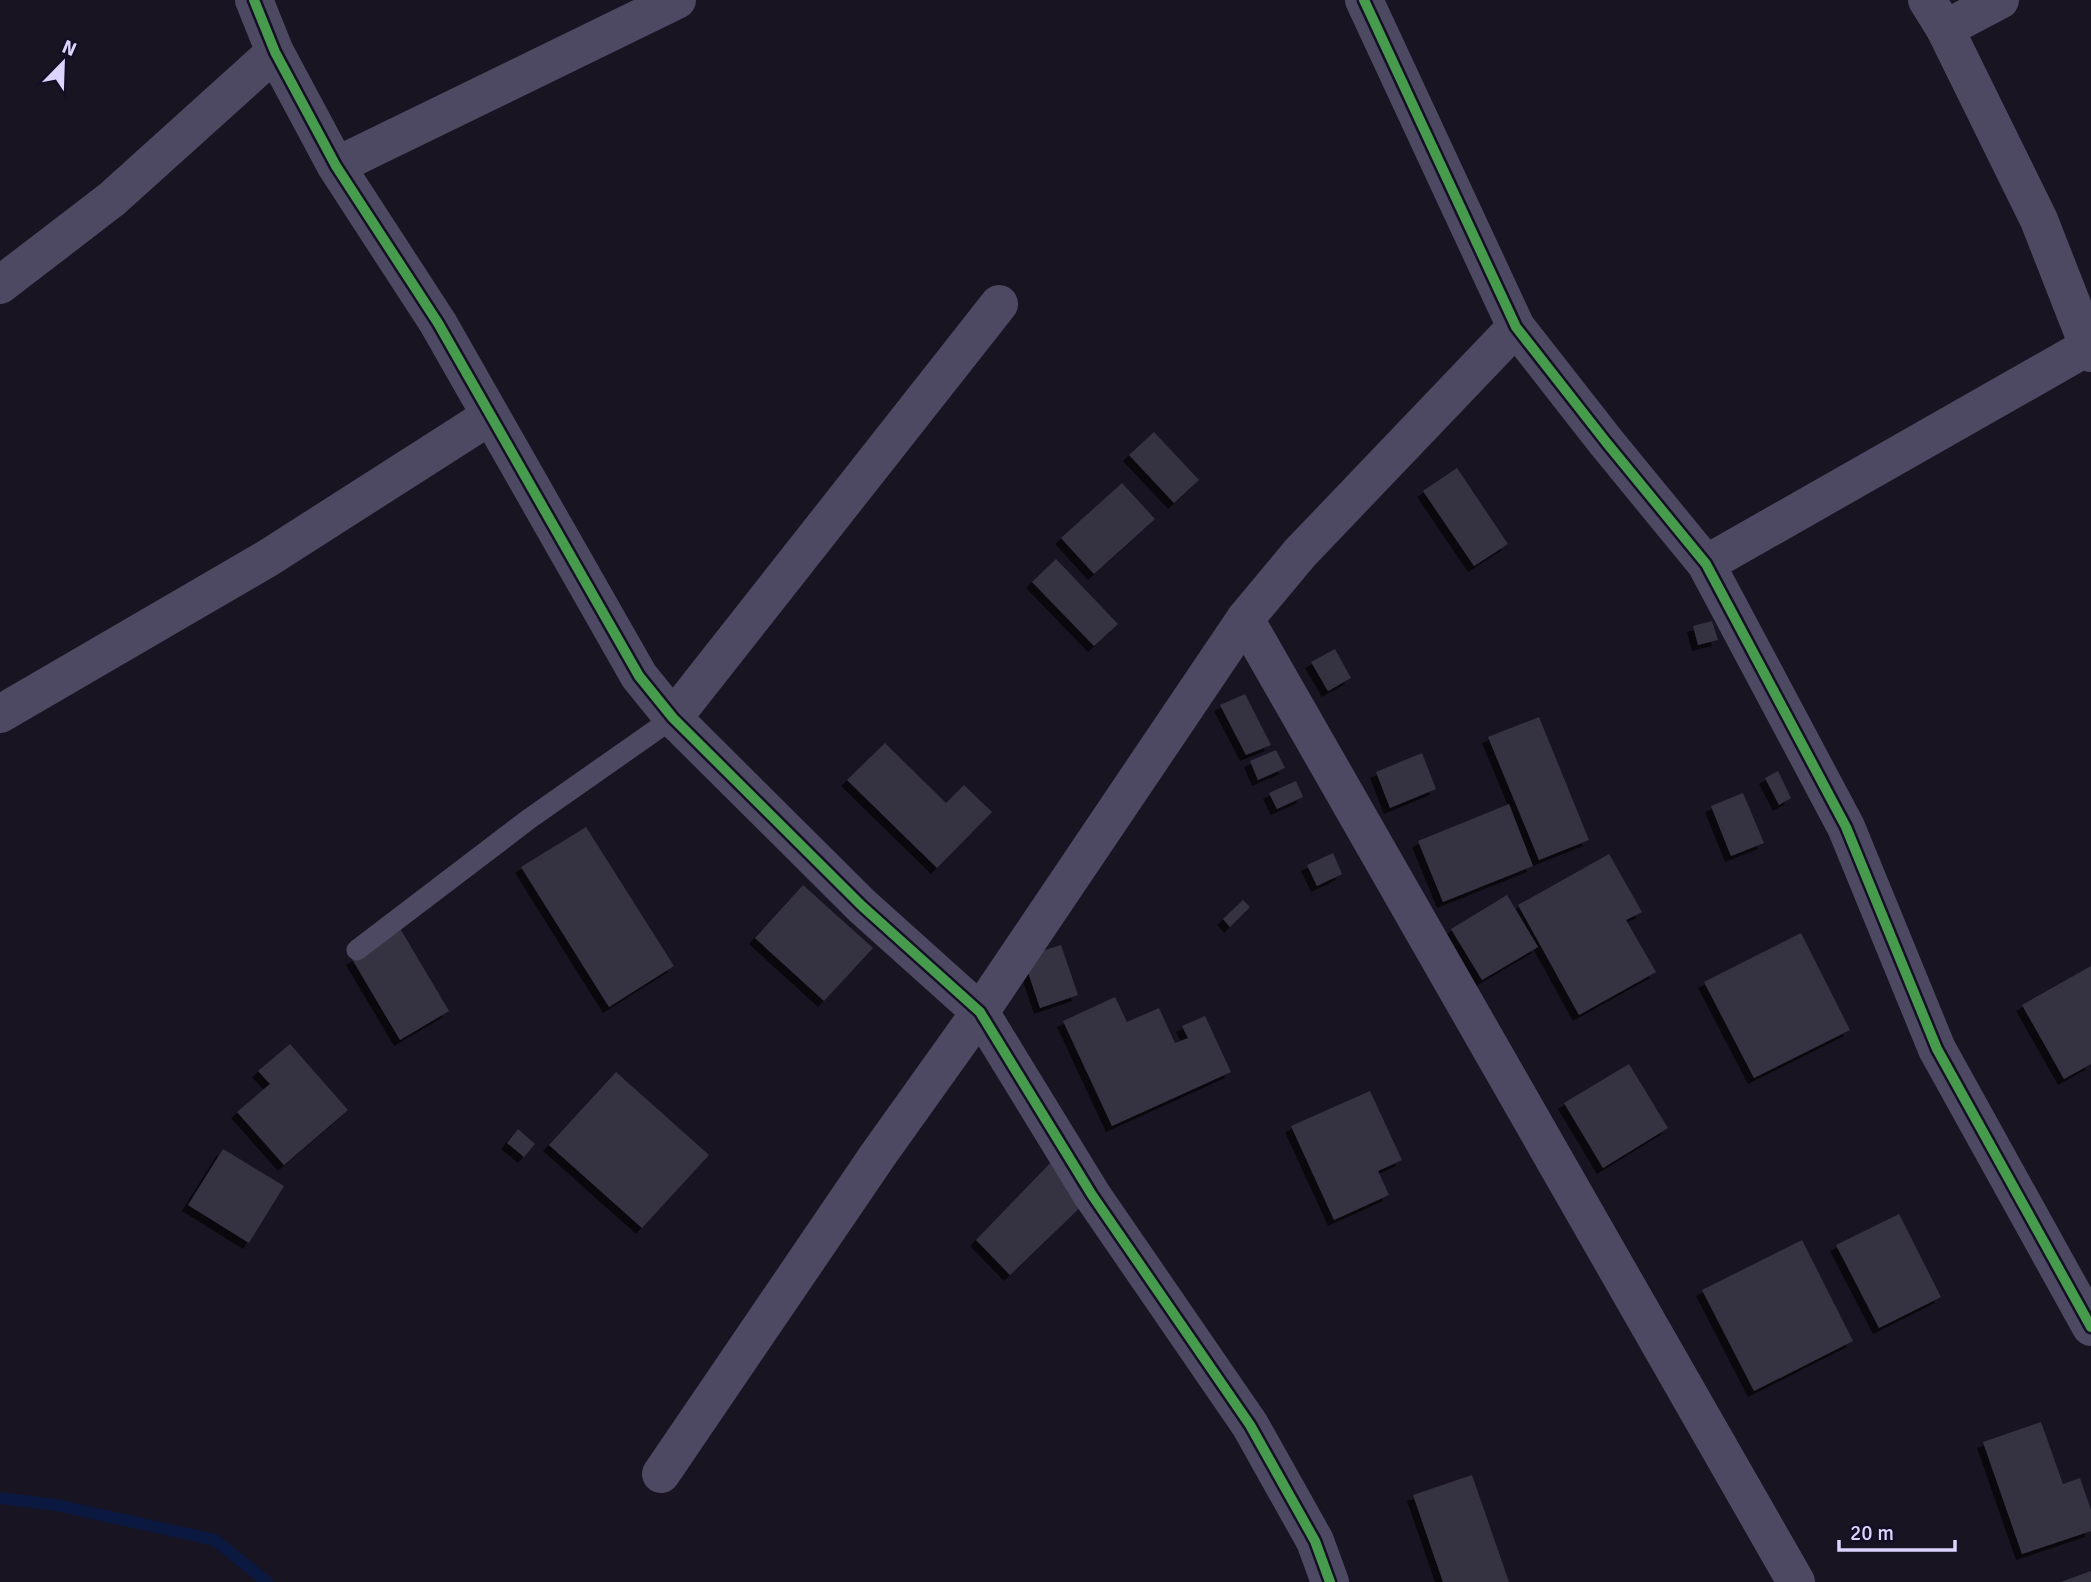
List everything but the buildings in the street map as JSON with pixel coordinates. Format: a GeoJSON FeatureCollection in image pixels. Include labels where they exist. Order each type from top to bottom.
{"type":"FeatureCollection","features":[{"type":"Feature","properties":{"kind":"street"},"geometry":{"type":"LineString","coordinates":[[254,0],[275,52],[336,166],[438,323],[639,677],[673,718],[862,906],[980,1013],[1093,1195],[1250,1425],[1315,1541],[1330,1582]]}},
{"type":"Feature","properties":{"kind":"street"},"geometry":{"type":"LineString","coordinates":[[336,166],[677,0]]}},
{"type":"Feature","properties":{"kind":"street"},"geometry":{"type":"LineString","coordinates":[[1364,0],[1516,327],[1706,564],[1846,827],[1937,1049],[2091,1327]]}},
{"type":"Feature","properties":{"kind":"street"},"geometry":{"type":"LineString","coordinates":[[1706,564],[2090,348],[2039,220],[1936,15],[2000,0]]}},
{"type":"Feature","properties":{"kind":"street"},"geometry":{"type":"LineString","coordinates":[[0,285],[112,199],[275,52]]}},
{"type":"Feature","properties":{"kind":"street"},"geometry":{"type":"LineString","coordinates":[[673,718],[999,303]]}},
{"type":"Feature","properties":{"kind":"street"},"geometry":{"type":"LineString","coordinates":[[662,1474],[878,1155],[980,1013],[1245,619],[1300,553],[1516,327]]}},
{"type":"Feature","properties":{"kind":"street"},"geometry":{"type":"LineString","coordinates":[[0,713],[268,558],[490,416]]}},
{"type":"Feature","properties":{"kind":"street"},"geometry":{"type":"LineString","coordinates":[[1245,619],[1796,1582]]}},
{"type":"Feature","properties":{"kind":"lane"},"geometry":{"type":"LineString","coordinates":[[357,950],[529,819],[673,718]]}},
{"type":"Feature","properties":{"kind":"waterway"},"geometry":{"type":"LineString","coordinates":[[0,1498],[56,1505],[215,1540],[267,1582]]}},
{"type":"Feature","properties":{"kind":"cycle path"},"geometry":{"type":"LineString","coordinates":[[254,0],[275,52],[336,166],[438,323],[639,676],[673,718],[862,906],[980,1012],[1092,1195],[1250,1425],[1315,1541],[1330,1582]]}},
{"type":"Feature","properties":{"kind":"cycle path"},"geometry":{"type":"LineString","coordinates":[[1364,0],[1516,327],[1706,564],[1846,827],[1937,1049],[2091,1327]]}}]}
